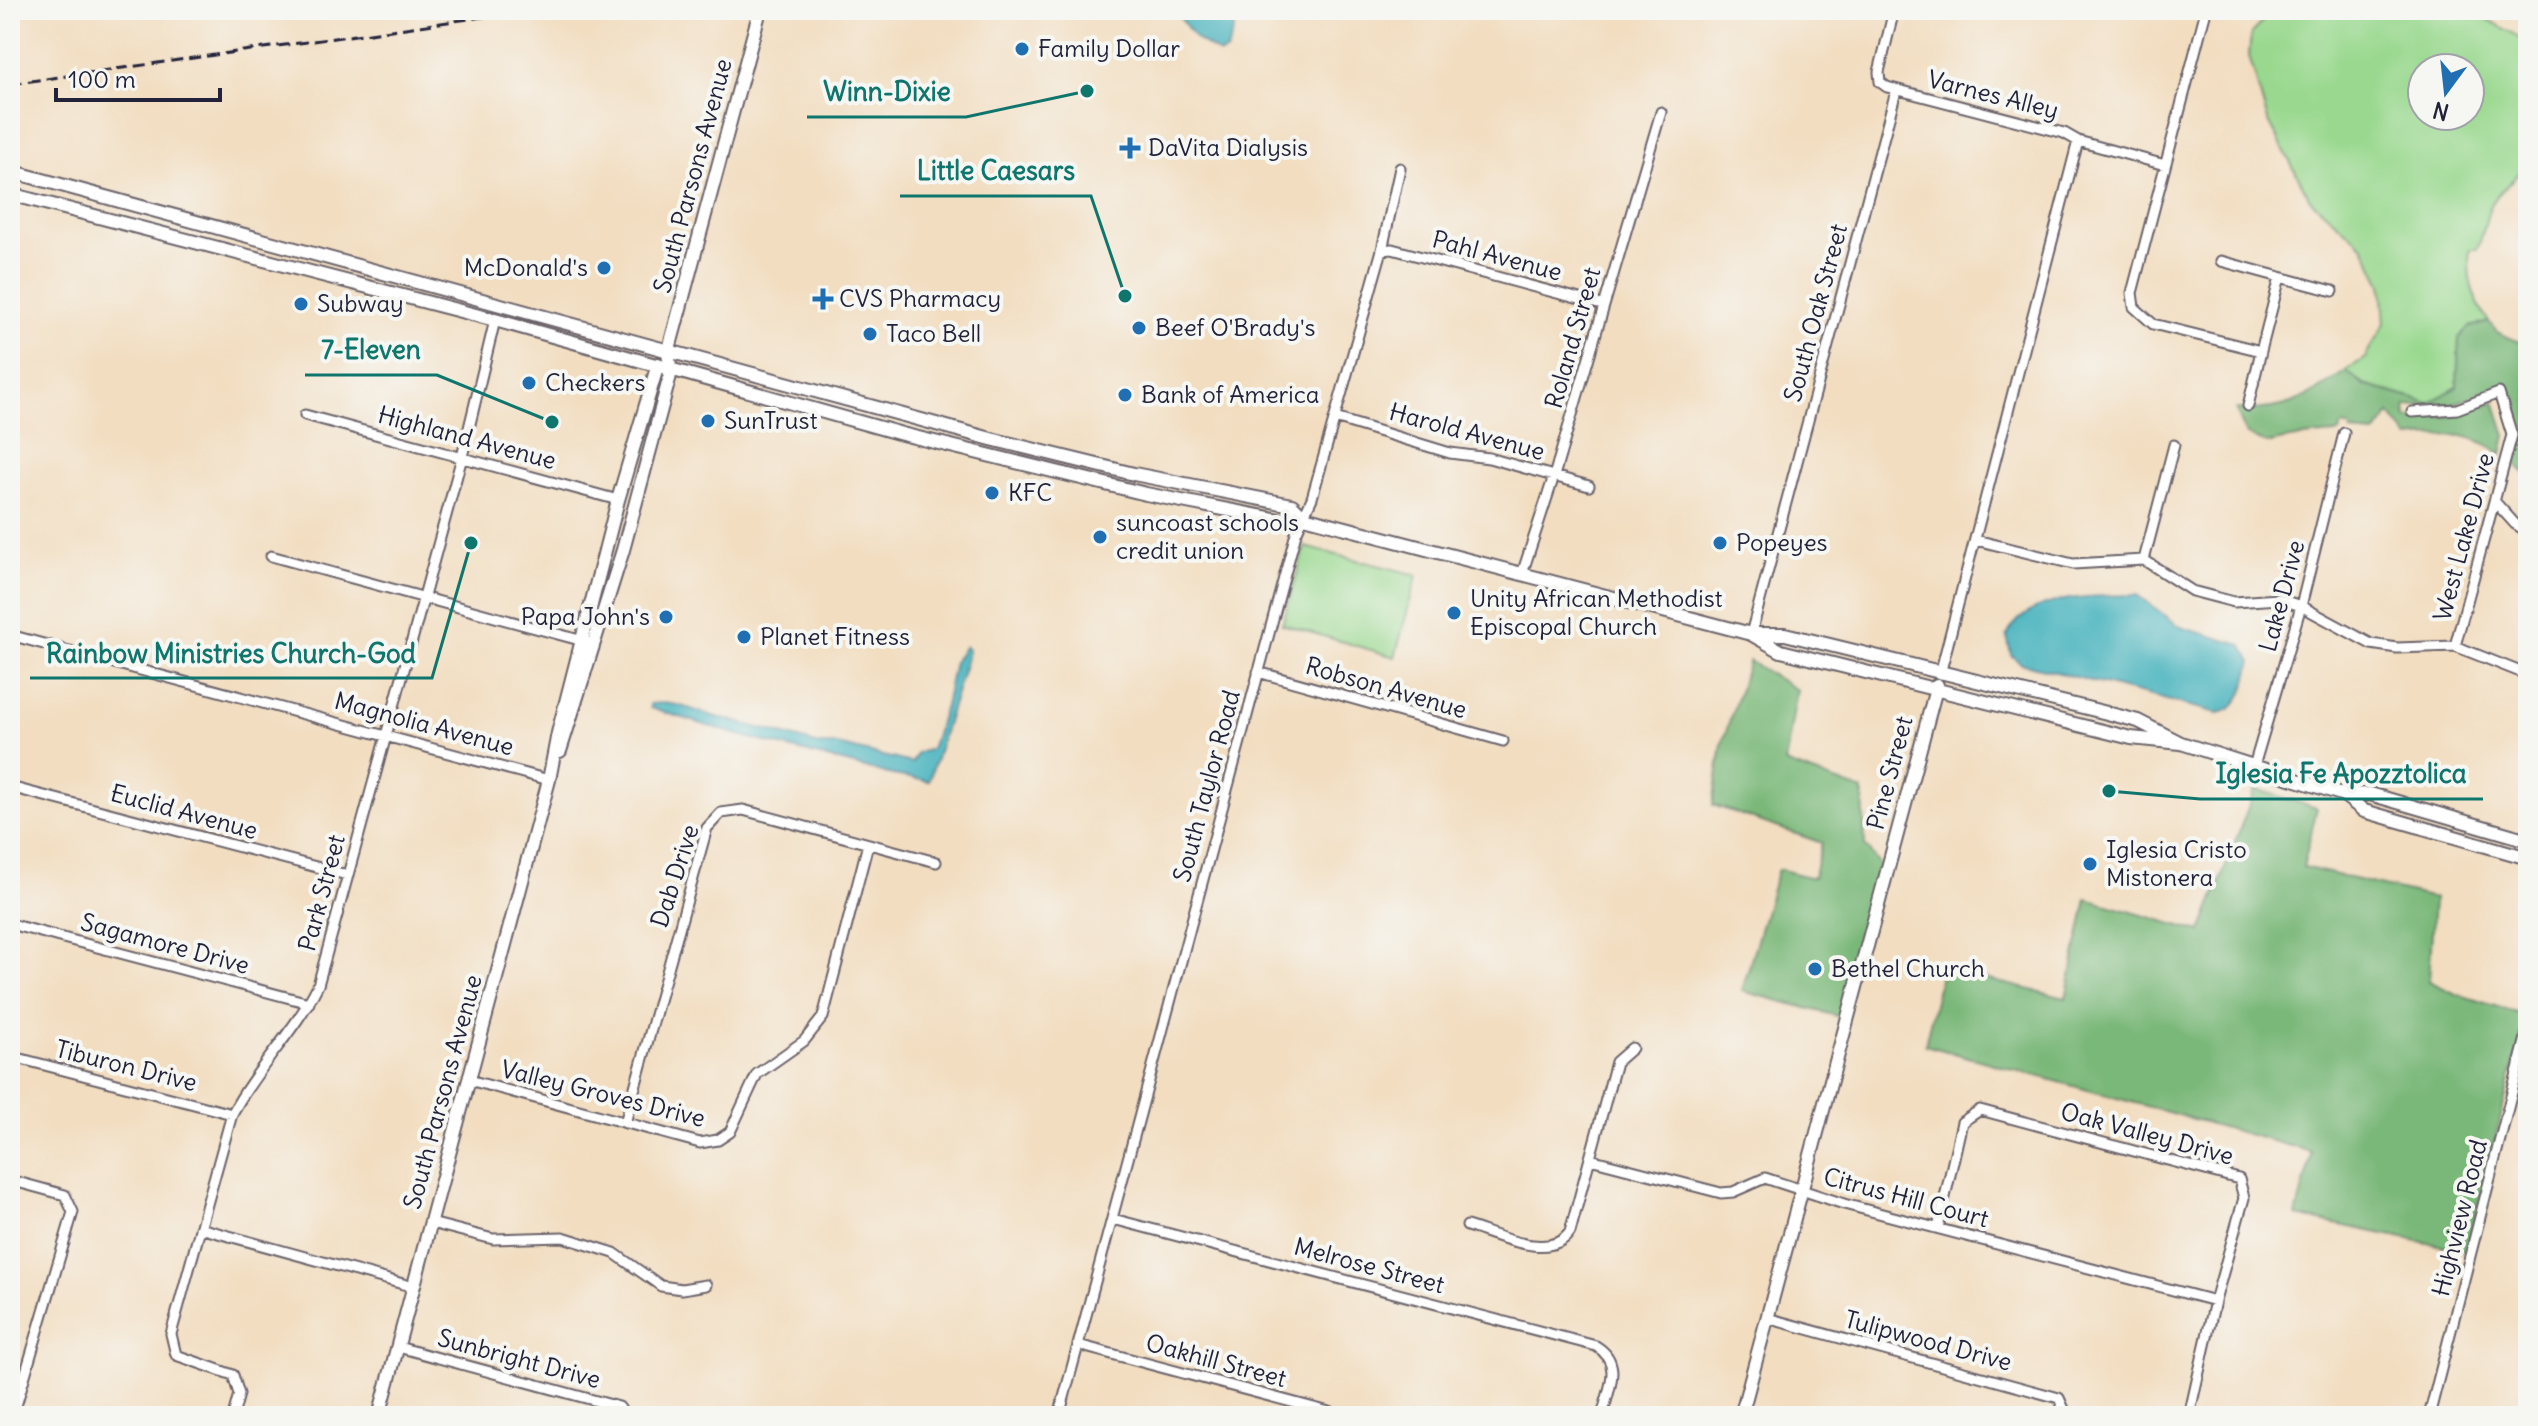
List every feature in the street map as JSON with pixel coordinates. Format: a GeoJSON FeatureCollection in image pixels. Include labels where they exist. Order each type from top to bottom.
{"type":"FeatureCollection","features":[{"type":"Feature","properties":{"kind":"main road","name":"South Parsons Avenue"},"geometry":{"type":"LineString","coordinates":[[379,1416],[549,780],[671,372],[668,353],[760,10]]}},
{"type":"Feature","properties":{"kind":"main road"},"geometry":{"type":"LineString","coordinates":[[10,171],[497,302],[668,353],[1026,448],[1292,505],[1304,517],[1751,634],[1785,634],[2138,721],[2181,743],[2344,795],[2370,794],[2528,840]]}},
{"type":"Feature","properties":{"kind":"main road"},"geometry":{"type":"LineString","coordinates":[[10,194],[495,320],[655,368],[1146,494],[1290,522],[1304,517]]}},
{"type":"Feature","properties":{"kind":"main road","name":"South Parsons Avenue"},"geometry":{"type":"LineString","coordinates":[[588,642],[618,500],[655,368],[668,353]]}},
{"type":"Feature","properties":{"kind":"main road"},"geometry":{"type":"LineString","coordinates":[[1751,634],[1781,651],[1935,691],[2131,738],[2181,743]]}},
{"type":"Feature","properties":{"kind":"main road","name":"Pine Street"},"geometry":{"type":"LineString","coordinates":[[1741,1416],[1940,674]]}},
{"type":"Feature","properties":{"kind":"main road"},"geometry":{"type":"LineString","coordinates":[[2344,795],[2364,811],[2528,858]]}},
{"type":"Feature","properties":{"kind":"street"},"geometry":{"type":"LineString","coordinates":[[1894,10],[1879,72],[1880,82],[1896,91]]}},
{"type":"Feature","properties":{"kind":"street"},"geometry":{"type":"LineString","coordinates":[[2206,10],[2132,293],[2134,307],[2153,324],[2261,351]]}},
{"type":"Feature","properties":{"kind":"street","name":"Varnes Alley"},"geometry":{"type":"LineString","coordinates":[[1896,91],[2064,133],[2078,141],[2165,165]]}},
{"type":"Feature","properties":{"kind":"street","name":"South Oak Street"},"geometry":{"type":"LineString","coordinates":[[1751,634],[1896,91]]}},
{"type":"Feature","properties":{"kind":"street","name":"Roland Street"},"geometry":{"type":"LineString","coordinates":[[1522,574],[1554,476],[1661,112]]}},
{"type":"Feature","properties":{"kind":"street","name":"Pine Street"},"geometry":{"type":"LineString","coordinates":[[1940,674],[2078,141]]}},
{"type":"Feature","properties":{"kind":"street","name":"South Taylor Road"},"geometry":{"type":"LineString","coordinates":[[1059,1416],[1296,533],[1304,517],[1335,418],[1382,250],[1400,168]]}},
{"type":"Feature","properties":{"kind":"street","name":"Pahl Avenue"},"geometry":{"type":"LineString","coordinates":[[1382,250],[1392,249],[1602,305]]}},
{"type":"Feature","properties":{"kind":"street"},"geometry":{"type":"LineString","coordinates":[[2221,261],[2333,291]]}},
{"type":"Feature","properties":{"kind":"street"},"geometry":{"type":"LineString","coordinates":[[2248,406],[2280,277]]}},
{"type":"Feature","properties":{"kind":"street","name":"Park Street"},"geometry":{"type":"LineString","coordinates":[[233,1416],[239,1394],[233,1375],[176,1355],[171,1346],[171,1334],[232,1114],[244,1091],[290,1034],[318,985],[462,457],[495,320]]}},
{"type":"Feature","properties":{"kind":"street","name":"West Lake Drive"},"geometry":{"type":"LineString","coordinates":[[2412,412],[2457,409],[2499,393],[2512,435],[2455,646]]}},
{"type":"Feature","properties":{"kind":"street","name":"Highland Avenue"},"geometry":{"type":"LineString","coordinates":[[305,415],[618,500]]}},
{"type":"Feature","properties":{"kind":"street","name":"Harold Avenue"},"geometry":{"type":"LineString","coordinates":[[1335,418],[1460,456],[1489,458],[1589,486]]}},
{"type":"Feature","properties":{"kind":"street","name":"Lake Drive"},"geometry":{"type":"LineString","coordinates":[[2254,766],[2301,606],[2344,433]]}},
{"type":"Feature","properties":{"kind":"street"},"geometry":{"type":"LineString","coordinates":[[2144,560],[2174,445]]}},
{"type":"Feature","properties":{"kind":"street"},"geometry":{"type":"LineString","coordinates":[[2496,503],[2515,524],[2528,532]]}},
{"type":"Feature","properties":{"kind":"street"},"geometry":{"type":"LineString","coordinates":[[1976,540],[2073,564],[2144,560],[2192,591],[2234,602],[2279,599],[2301,606],[2371,644],[2397,648],[2455,646],[2528,675]]}},
{"type":"Feature","properties":{"kind":"street"},"geometry":{"type":"LineString","coordinates":[[271,556],[588,642]]}},
{"type":"Feature","properties":{"kind":"street","name":"Magnolia Avenue"},"geometry":{"type":"LineString","coordinates":[[10,635],[385,733],[549,780]]}},
{"type":"Feature","properties":{"kind":"street","name":"Robson Avenue"},"geometry":{"type":"LineString","coordinates":[[1258,672],[1503,741]]}},
{"type":"Feature","properties":{"kind":"street","name":"Euclid Avenue"},"geometry":{"type":"LineString","coordinates":[[10,787],[347,875]]}},
{"type":"Feature","properties":{"kind":"street","name":"Dab Drive"},"geometry":{"type":"LineString","coordinates":[[625,1123],[707,828],[721,813],[743,810],[936,862]]}},
{"type":"Feature","properties":{"kind":"street","name":"Valley Groves Drive"},"geometry":{"type":"LineString","coordinates":[[469,1080],[700,1143],[718,1140],[730,1132],[757,1074],[771,1060],[804,1041],[823,1017],[868,844]]}},
{"type":"Feature","properties":{"kind":"street","name":"Sagamore Drive"},"geometry":{"type":"LineString","coordinates":[[10,924],[309,1003]]}},
{"type":"Feature","properties":{"kind":"street","name":"Highview Road"},"geometry":{"type":"LineString","coordinates":[[2429,1416],[2528,1030]]}},
{"type":"Feature","properties":{"kind":"street"},"geometry":{"type":"LineString","coordinates":[[1467,1226],[1532,1245],[1549,1247],[1563,1242],[1570,1232],[1616,1062],[1632,1048]]}},
{"type":"Feature","properties":{"kind":"street","name":"Tiburon Drive"},"geometry":{"type":"LineString","coordinates":[[10,1056],[232,1114]]}},
{"type":"Feature","properties":{"kind":"street","name":"Oak Valley Drive"},"geometry":{"type":"LineString","coordinates":[[1938,1228],[1962,1122],[1980,1110],[2239,1179],[2244,1198],[2215,1301],[2189,1416]]}},
{"type":"Feature","properties":{"kind":"street","name":"Citrus Hill Court"},"geometry":{"type":"LineString","coordinates":[[1590,1159],[1721,1193],[1733,1192],[1765,1178],[1801,1191],[2215,1301]]}},
{"type":"Feature","properties":{"kind":"street"},"geometry":{"type":"LineString","coordinates":[[10,1180],[65,1195],[73,1212],[14,1392],[13,1416]]}},
{"type":"Feature","properties":{"kind":"street","name":"Melrose Street"},"geometry":{"type":"LineString","coordinates":[[1113,1219],[1596,1346],[1611,1359],[1614,1367],[1602,1416]]}},
{"type":"Feature","properties":{"kind":"street"},"geometry":{"type":"LineString","coordinates":[[431,1223],[493,1239],[563,1237],[614,1253],[661,1286],[682,1289],[706,1285]]}},
{"type":"Feature","properties":{"kind":"street"},"geometry":{"type":"LineString","coordinates":[[200,1228],[414,1287]]}},
{"type":"Feature","properties":{"kind":"street","name":"Tulipwood Drive"},"geometry":{"type":"LineString","coordinates":[[1767,1318],[2059,1398],[2067,1416]]}},
{"type":"Feature","properties":{"kind":"street","name":"Oakhill Street"},"geometry":{"type":"LineString","coordinates":[[1078,1345],[1344,1416]]}},
{"type":"Feature","properties":{"kind":"street","name":"Sunbright Drive"},"geometry":{"type":"LineString","coordinates":[[398,1347],[619,1407],[625,1416]]}},
{"type":"Feature","properties":{"kind":"green space"},"geometry":{"type":"Polygon","coordinates":[[[2272,10],[2471,10],[2519,37],[2528,47],[2528,158],[2495,199],[2477,249],[2470,249],[2472,287],[2489,322],[2470,327],[2459,338],[2457,387],[2429,403],[2364,385],[2346,371],[2365,358],[2385,323],[2382,284],[2364,246],[2310,199],[2267,118],[2249,56],[2251,34],[2272,10]]]}},
{"type":"Feature","properties":{"kind":"green space"},"geometry":{"type":"Polygon","coordinates":[[[2489,322],[2497,332],[2528,346],[2528,475],[2512,461],[2518,432],[2502,385],[2456,403],[2406,407],[2407,419],[2457,416],[2495,401],[2506,435],[2502,454],[2468,437],[2436,435],[2409,438],[2390,414],[2375,434],[2351,432],[2351,428],[2341,426],[2339,433],[2268,444],[2246,434],[2236,410],[2269,409],[2295,402],[2346,371],[2364,385],[2429,403],[2457,387],[2459,338],[2470,327],[2489,322]]]}},
{"type":"Feature","properties":{"kind":"green space"},"geometry":{"type":"Polygon","coordinates":[[[1305,547],[1417,575],[1395,657],[1282,624],[1305,547]]]}},
{"type":"Feature","properties":{"kind":"green space"},"geometry":{"type":"Polygon","coordinates":[[[1749,661],[1797,690],[1785,763],[1863,791],[1865,846],[1880,865],[1841,1017],[1742,991],[1778,869],[1813,878],[1822,843],[1713,805],[1722,744],[1749,661]]]}},
{"type":"Feature","properties":{"kind":"green space"},"geometry":{"type":"Polygon","coordinates":[[[2255,789],[2317,808],[2303,867],[2434,898],[2429,981],[2454,993],[2526,1016],[2467,1251],[2296,1216],[2312,1152],[1925,1045],[1942,969],[2066,998],[2087,899],[2201,932],[2255,789]]]}},
{"type":"Feature","properties":{"kind":"water"},"geometry":{"type":"Polygon","coordinates":[[[1174,10],[1240,10],[1227,51],[1220,54],[1196,39],[1174,10]]]}},
{"type":"Feature","properties":{"kind":"water"},"geometry":{"type":"Polygon","coordinates":[[[2137,595],[2181,627],[2242,645],[2252,662],[2242,694],[2233,707],[2218,713],[2020,663],[2011,655],[2007,636],[2017,622],[2046,604],[2084,597],[2137,595]]]}},
{"type":"Feature","properties":{"kind":"water"},"geometry":{"type":"Polygon","coordinates":[[[965,646],[968,650],[966,661],[929,781],[892,775],[731,733],[650,708],[650,704],[676,705],[820,745],[838,745],[912,763],[917,753],[931,749],[945,706],[954,662],[965,646]]]}},
{"type":"Feature","properties":{"kind":"railway"},"geometry":{"type":"LineString","coordinates":[[10,84],[532,10]]}},
{"type":"Feature","properties":{"kind":"place","name":"Family Dollar"},"geometry":{"type":"Point","coordinates":[1022,49]}},
{"type":"Feature","properties":{"kind":"place","name":"Winn-Dixie"},"geometry":{"type":"Point","coordinates":[1087,91]}},
{"type":"Feature","properties":{"kind":"place","name":"DaVita Dialysis"},"geometry":{"type":"Point","coordinates":[1130,148]}},
{"type":"Feature","properties":{"kind":"place","name":"McDonald's"},"geometry":{"type":"Point","coordinates":[604,268]}},
{"type":"Feature","properties":{"kind":"place","name":"Little Caesars"},"geometry":{"type":"Point","coordinates":[1125,296]}},
{"type":"Feature","properties":{"kind":"place","name":"CVS Pharmacy"},"geometry":{"type":"Point","coordinates":[823,299]}},
{"type":"Feature","properties":{"kind":"place","name":"Subway"},"geometry":{"type":"Point","coordinates":[301,304]}},
{"type":"Feature","properties":{"kind":"place","name":"Beef O'Brady's"},"geometry":{"type":"Point","coordinates":[1139,328]}},
{"type":"Feature","properties":{"kind":"place","name":"Taco Bell"},"geometry":{"type":"Point","coordinates":[870,334]}},
{"type":"Feature","properties":{"kind":"place","name":"Checkers"},"geometry":{"type":"Point","coordinates":[529,383]}},
{"type":"Feature","properties":{"kind":"place","name":"Bank of America"},"geometry":{"type":"Point","coordinates":[1125,395]}},
{"type":"Feature","properties":{"kind":"place","name":"SunTrust"},"geometry":{"type":"Point","coordinates":[708,421]}},
{"type":"Feature","properties":{"kind":"place","name":"7-Eleven"},"geometry":{"type":"Point","coordinates":[552,422]}},
{"type":"Feature","properties":{"kind":"place","name":"KFC"},"geometry":{"type":"Point","coordinates":[992,493]}},
{"type":"Feature","properties":{"kind":"place","name":"suncoast schools credit union"},"geometry":{"type":"Point","coordinates":[1100,537]}},
{"type":"Feature","properties":{"kind":"place","name":"Rainbow Ministries Church-God"},"geometry":{"type":"Point","coordinates":[471,543]}},
{"type":"Feature","properties":{"kind":"place","name":"Popeyes"},"geometry":{"type":"Point","coordinates":[1720,543]}},
{"type":"Feature","properties":{"kind":"place","name":"Unity African Methodist Episcopal Church"},"geometry":{"type":"Point","coordinates":[1454,613]}},
{"type":"Feature","properties":{"kind":"place","name":"Papa John's"},"geometry":{"type":"Point","coordinates":[666,617]}},
{"type":"Feature","properties":{"kind":"place","name":"Planet Fitness"},"geometry":{"type":"Point","coordinates":[744,637]}},
{"type":"Feature","properties":{"kind":"place","name":"Iglesia Fe Apozztolica"},"geometry":{"type":"Point","coordinates":[2109,791]}},
{"type":"Feature","properties":{"kind":"place","name":"Iglesia Cristo Mistonera"},"geometry":{"type":"Point","coordinates":[2090,864]}},
{"type":"Feature","properties":{"kind":"place","name":"Bethel Church"},"geometry":{"type":"Point","coordinates":[1815,969]}}]}
